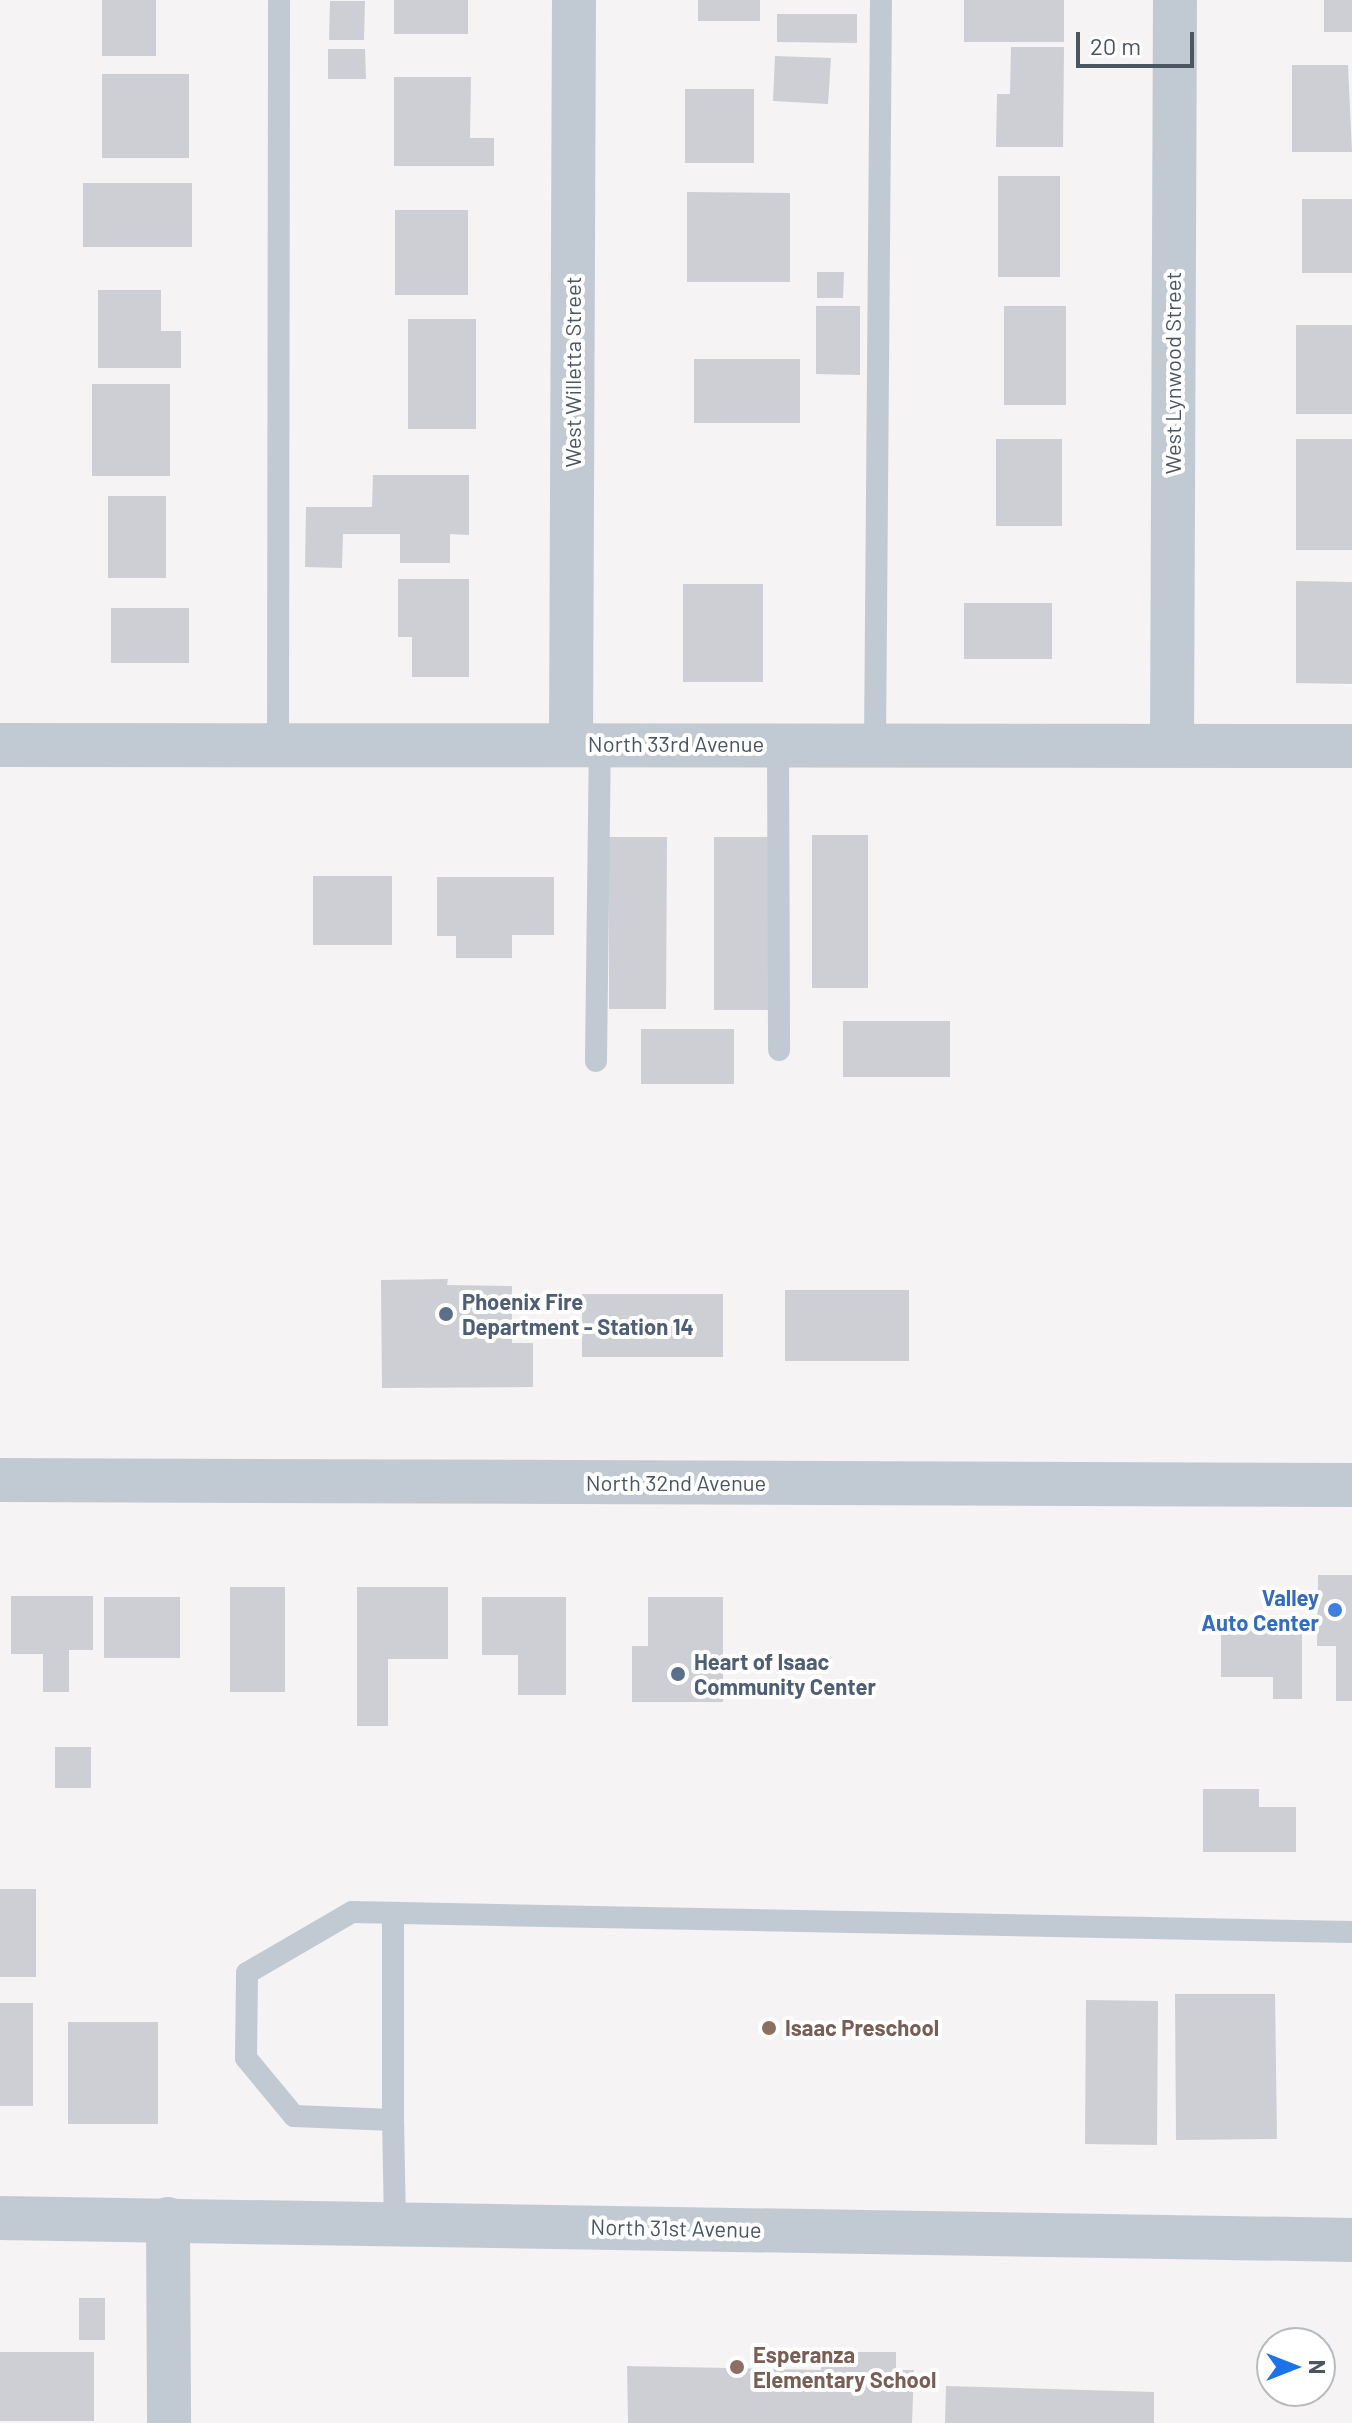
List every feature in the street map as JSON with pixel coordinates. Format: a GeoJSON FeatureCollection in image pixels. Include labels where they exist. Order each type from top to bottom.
{"type":"FeatureCollection","features":[{"type":"Feature","properties":{"kind":"street","name":"West Willetta Street"},"geometry":{"type":"LineString","coordinates":[[574,0],[586,744]]}},
{"type":"Feature","properties":{"kind":"street","name":"West Lynwood Street"},"geometry":{"type":"LineString","coordinates":[[1172,745],[1175,0]]}},
{"type":"Feature","properties":{"kind":"street","name":"North 33rd Avenue"},"geometry":{"type":"LineString","coordinates":[[0,745],[1352,746]]}},
{"type":"Feature","properties":{"kind":"street","name":"North 32nd Avenue"},"geometry":{"type":"LineString","coordinates":[[0,1480],[1352,1485]]}},
{"type":"Feature","properties":{"kind":"street","name":"North 31st Avenue"},"geometry":{"type":"LineString","coordinates":[[0,2218],[1352,2240]]}},
{"type":"Feature","properties":{"kind":"street"},"geometry":{"type":"LineString","coordinates":[[168,2219],[169,2423]]}},
{"type":"Feature","properties":{"kind":"lane"},"geometry":{"type":"LineString","coordinates":[[278,743],[279,0]]}},
{"type":"Feature","properties":{"kind":"lane"},"geometry":{"type":"LineString","coordinates":[[875,744],[881,0]]}},
{"type":"Feature","properties":{"kind":"lane"},"geometry":{"type":"LineString","coordinates":[[586,744],[596,1061]]}},
{"type":"Feature","properties":{"kind":"lane"},"geometry":{"type":"LineString","coordinates":[[778,744],[779,1050]]}},
{"type":"Feature","properties":{"kind":"lane"},"geometry":{"type":"LineString","coordinates":[[393,2120],[294,2116],[246,2058],[247,1973],[352,1912],[393,1916],[1352,1932]]}},
{"type":"Feature","properties":{"kind":"lane"},"geometry":{"type":"LineString","coordinates":[[393,1916],[395,2223]]}},
{"type":"Feature","properties":{"kind":"building"},"geometry":{"type":"Polygon","coordinates":[[[102,0],[156,0],[156,56],[102,56],[102,0]]]}},
{"type":"Feature","properties":{"kind":"building"},"geometry":{"type":"Polygon","coordinates":[[[394,0],[468,0],[468,34],[394,34],[394,0]]]}},
{"type":"Feature","properties":{"kind":"building"},"geometry":{"type":"Polygon","coordinates":[[[698,0],[760,0],[760,21],[698,21],[698,0]]]}},
{"type":"Feature","properties":{"kind":"building"},"geometry":{"type":"Polygon","coordinates":[[[964,0],[1064,0],[1064,42],[964,42],[964,0]]]}},
{"type":"Feature","properties":{"kind":"building"},"geometry":{"type":"Polygon","coordinates":[[[1324,0],[1352,0],[1352,32],[1324,32],[1324,0]]]}},
{"type":"Feature","properties":{"kind":"building"},"geometry":{"type":"Polygon","coordinates":[[[330,1],[365,1],[364,40],[329,40],[330,1]]]}},
{"type":"Feature","properties":{"kind":"building"},"geometry":{"type":"Polygon","coordinates":[[[777,14],[857,14],[857,43],[777,42],[777,14]]]}},
{"type":"Feature","properties":{"kind":"building"},"geometry":{"type":"Polygon","coordinates":[[[1011,47],[1064,47],[1063,147],[996,147],[997,94],[1010,94],[1011,47]]]}},
{"type":"Feature","properties":{"kind":"building"},"geometry":{"type":"Polygon","coordinates":[[[328,49],[365,49],[366,79],[328,79],[328,49]]]}},
{"type":"Feature","properties":{"kind":"building"},"geometry":{"type":"Polygon","coordinates":[[[775,56],[831,58],[828,104],[773,101],[775,56]]]}},
{"type":"Feature","properties":{"kind":"building"},"geometry":{"type":"Polygon","coordinates":[[[1292,65],[1348,65],[1352,152],[1292,152],[1292,65]]]}},
{"type":"Feature","properties":{"kind":"building"},"geometry":{"type":"Polygon","coordinates":[[[102,74],[189,74],[189,158],[102,158],[102,74]]]}},
{"type":"Feature","properties":{"kind":"building"},"geometry":{"type":"Polygon","coordinates":[[[394,77],[471,77],[470,138],[494,138],[494,166],[394,166],[394,77]]]}},
{"type":"Feature","properties":{"kind":"building"},"geometry":{"type":"Polygon","coordinates":[[[685,89],[754,89],[754,163],[685,163],[685,89]]]}},
{"type":"Feature","properties":{"kind":"building"},"geometry":{"type":"Polygon","coordinates":[[[998,176],[1060,176],[1060,277],[998,277],[998,176]]]}},
{"type":"Feature","properties":{"kind":"building"},"geometry":{"type":"Polygon","coordinates":[[[83,183],[192,183],[192,247],[83,247],[83,183]]]}},
{"type":"Feature","properties":{"kind":"building"},"geometry":{"type":"Polygon","coordinates":[[[687,192],[790,193],[790,282],[687,282],[687,192]]]}},
{"type":"Feature","properties":{"kind":"building"},"geometry":{"type":"Polygon","coordinates":[[[1302,199],[1352,199],[1352,273],[1302,273],[1302,199]]]}},
{"type":"Feature","properties":{"kind":"building"},"geometry":{"type":"Polygon","coordinates":[[[395,210],[468,210],[468,295],[395,295],[395,210]]]}},
{"type":"Feature","properties":{"kind":"building"},"geometry":{"type":"Polygon","coordinates":[[[817,272],[844,272],[843,298],[817,298],[817,272]]]}},
{"type":"Feature","properties":{"kind":"building"},"geometry":{"type":"Polygon","coordinates":[[[98,290],[161,290],[161,331],[181,331],[181,368],[98,368],[98,290]]]}},
{"type":"Feature","properties":{"kind":"building"},"geometry":{"type":"Polygon","coordinates":[[[816,306],[860,306],[860,375],[816,374],[816,306]]]}},
{"type":"Feature","properties":{"kind":"building"},"geometry":{"type":"Polygon","coordinates":[[[1004,306],[1066,306],[1066,405],[1004,405],[1004,306]]]}},
{"type":"Feature","properties":{"kind":"building"},"geometry":{"type":"Polygon","coordinates":[[[408,319],[476,319],[476,429],[408,429],[408,319]]]}},
{"type":"Feature","properties":{"kind":"building"},"geometry":{"type":"Polygon","coordinates":[[[1296,325],[1352,325],[1352,414],[1296,414],[1296,325]]]}},
{"type":"Feature","properties":{"kind":"building"},"geometry":{"type":"Polygon","coordinates":[[[694,359],[800,359],[800,423],[694,423],[694,359]]]}},
{"type":"Feature","properties":{"kind":"building"},"geometry":{"type":"Polygon","coordinates":[[[92,384],[170,384],[170,476],[92,476],[92,384]]]}},
{"type":"Feature","properties":{"kind":"building"},"geometry":{"type":"Polygon","coordinates":[[[996,439],[1062,439],[1062,526],[996,526],[996,439]]]}},
{"type":"Feature","properties":{"kind":"building"},"geometry":{"type":"Polygon","coordinates":[[[1296,439],[1352,439],[1352,550],[1296,550],[1296,439]]]}},
{"type":"Feature","properties":{"kind":"building"},"geometry":{"type":"Polygon","coordinates":[[[373,475],[469,475],[469,535],[450,534],[450,563],[400,563],[400,534],[343,534],[342,568],[305,567],[306,507],[372,507],[373,475]]]}},
{"type":"Feature","properties":{"kind":"building"},"geometry":{"type":"Polygon","coordinates":[[[108,496],[166,496],[166,578],[108,578],[108,496]]]}},
{"type":"Feature","properties":{"kind":"building"},"geometry":{"type":"Polygon","coordinates":[[[398,579],[469,579],[469,677],[412,677],[412,637],[398,637],[398,579]]]}},
{"type":"Feature","properties":{"kind":"building"},"geometry":{"type":"Polygon","coordinates":[[[1296,581],[1352,582],[1352,684],[1296,683],[1296,581]]]}},
{"type":"Feature","properties":{"kind":"building"},"geometry":{"type":"Polygon","coordinates":[[[683,584],[763,584],[763,682],[683,682],[683,584]]]}},
{"type":"Feature","properties":{"kind":"building"},"geometry":{"type":"Polygon","coordinates":[[[964,603],[1052,603],[1052,659],[964,659],[964,603]]]}},
{"type":"Feature","properties":{"kind":"building"},"geometry":{"type":"Polygon","coordinates":[[[111,608],[189,608],[189,663],[111,663],[111,608]]]}},
{"type":"Feature","properties":{"kind":"building"},"geometry":{"type":"Polygon","coordinates":[[[812,835],[868,835],[868,988],[812,988],[812,835]]]}},
{"type":"Feature","properties":{"kind":"building"},"geometry":{"type":"Polygon","coordinates":[[[609,837],[667,837],[666,1009],[609,1009],[609,837]]]}},
{"type":"Feature","properties":{"kind":"building"},"geometry":{"type":"Polygon","coordinates":[[[714,837],[772,837],[772,1010],[714,1010],[714,837]]]}},
{"type":"Feature","properties":{"kind":"building"},"geometry":{"type":"Polygon","coordinates":[[[313,876],[392,876],[392,945],[313,945],[313,876]]]}},
{"type":"Feature","properties":{"kind":"building"},"geometry":{"type":"Polygon","coordinates":[[[437,877],[554,877],[554,935],[512,935],[512,958],[456,958],[456,936],[437,936],[437,877]]]}},
{"type":"Feature","properties":{"kind":"building"},"geometry":{"type":"Polygon","coordinates":[[[843,1021],[950,1021],[950,1077],[843,1077],[843,1021]]]}},
{"type":"Feature","properties":{"kind":"building"},"geometry":{"type":"Polygon","coordinates":[[[641,1029],[734,1029],[734,1084],[641,1084],[641,1029]]]}},
{"type":"Feature","properties":{"kind":"building","name":"Phoenix Fire Department - Station 14"},"geometry":{"type":"Polygon","coordinates":[[[448,1279],[447,1285],[512,1286],[512,1343],[533,1343],[533,1387],[382,1388],[381,1280],[448,1279]]]}},
{"type":"Feature","properties":{"kind":"building"},"geometry":{"type":"Polygon","coordinates":[[[785,1290],[909,1290],[909,1361],[785,1361],[785,1290]]]}},
{"type":"Feature","properties":{"kind":"building"},"geometry":{"type":"Polygon","coordinates":[[[582,1294],[723,1294],[723,1357],[582,1357],[582,1294]]]}},
{"type":"Feature","properties":{"kind":"building","name":"Valley Auto Center"},"geometry":{"type":"Polygon","coordinates":[[[1318,1575],[1352,1575],[1352,1701],[1336,1701],[1336,1646],[1317,1646],[1318,1575]]]}},
{"type":"Feature","properties":{"kind":"building"},"geometry":{"type":"Polygon","coordinates":[[[230,1587],[285,1587],[285,1692],[230,1692],[230,1587]]]}},
{"type":"Feature","properties":{"kind":"building"},"geometry":{"type":"Polygon","coordinates":[[[357,1587],[448,1587],[448,1659],[388,1659],[388,1726],[357,1726],[357,1587]]]}},
{"type":"Feature","properties":{"kind":"building"},"geometry":{"type":"Polygon","coordinates":[[[11,1596],[93,1596],[93,1650],[69,1650],[69,1692],[43,1692],[43,1654],[11,1654],[11,1596]]]}},
{"type":"Feature","properties":{"kind":"building"},"geometry":{"type":"Polygon","coordinates":[[[104,1597],[180,1597],[180,1658],[104,1658],[104,1597]]]}},
{"type":"Feature","properties":{"kind":"building"},"geometry":{"type":"Polygon","coordinates":[[[482,1597],[566,1597],[566,1695],[518,1695],[518,1655],[482,1655],[482,1597]]]}},
{"type":"Feature","properties":{"kind":"building","name":"Heart of Isaac Community Center"},"geometry":{"type":"Polygon","coordinates":[[[648,1597],[723,1597],[723,1702],[632,1702],[632,1646],[648,1646],[648,1597]]]}},
{"type":"Feature","properties":{"kind":"building"},"geometry":{"type":"Polygon","coordinates":[[[1221,1622],[1302,1622],[1302,1699],[1273,1699],[1273,1677],[1221,1677],[1221,1622]]]}},
{"type":"Feature","properties":{"kind":"building"},"geometry":{"type":"Polygon","coordinates":[[[55,1747],[91,1747],[91,1788],[55,1788],[55,1747]]]}},
{"type":"Feature","properties":{"kind":"building"},"geometry":{"type":"Polygon","coordinates":[[[1203,1789],[1259,1789],[1259,1807],[1296,1807],[1296,1852],[1203,1852],[1203,1789]]]}},
{"type":"Feature","properties":{"kind":"building"},"geometry":{"type":"Polygon","coordinates":[[[0,1889],[36,1889],[36,1977],[0,1977],[0,1889]]]}},
{"type":"Feature","properties":{"kind":"building"},"geometry":{"type":"Polygon","coordinates":[[[1175,1994],[1275,1994],[1277,2139],[1176,2140],[1175,1994]]]}},
{"type":"Feature","properties":{"kind":"building"},"geometry":{"type":"Polygon","coordinates":[[[1086,2000],[1158,2001],[1157,2145],[1085,2144],[1086,2000]]]}},
{"type":"Feature","properties":{"kind":"building"},"geometry":{"type":"Polygon","coordinates":[[[0,2003],[33,2003],[33,2106],[0,2106],[0,2003]]]}},
{"type":"Feature","properties":{"kind":"building"},"geometry":{"type":"Polygon","coordinates":[[[68,2022],[158,2022],[158,2124],[68,2124],[68,2022]]]}},
{"type":"Feature","properties":{"kind":"building"},"geometry":{"type":"Polygon","coordinates":[[[79,2298],[105,2298],[105,2340],[79,2340],[79,2298]]]}},
{"type":"Feature","properties":{"kind":"building"},"geometry":{"type":"Polygon","coordinates":[[[0,2352],[94,2352],[94,2421],[0,2421],[0,2352]]]}},
{"type":"Feature","properties":{"kind":"building"},"geometry":{"type":"Polygon","coordinates":[[[822,2352],[896,2352],[896,2370],[914,2370],[912,2423],[628,2423],[627,2366],[821,2370],[822,2352]]]}},
{"type":"Feature","properties":{"kind":"building"},"geometry":{"type":"Polygon","coordinates":[[[946,2386],[1154,2392],[1154,2423],[945,2423],[946,2386]]]}},
{"type":"Feature","properties":{"kind":"place","name":"Phoenix Fire Department - Station 14"},"geometry":{"type":"Point","coordinates":[446,1314]}},
{"type":"Feature","properties":{"kind":"place","name":"Valley Auto Center"},"geometry":{"type":"Point","coordinates":[1335,1610]}},
{"type":"Feature","properties":{"kind":"place","name":"Heart of Isaac Community Center"},"geometry":{"type":"Point","coordinates":[678,1674]}},
{"type":"Feature","properties":{"kind":"place","name":"Isaac Preschool"},"geometry":{"type":"Point","coordinates":[769,2028]}},
{"type":"Feature","properties":{"kind":"place","name":"Esperanza Elementary School"},"geometry":{"type":"Point","coordinates":[737,2367]}}]}
